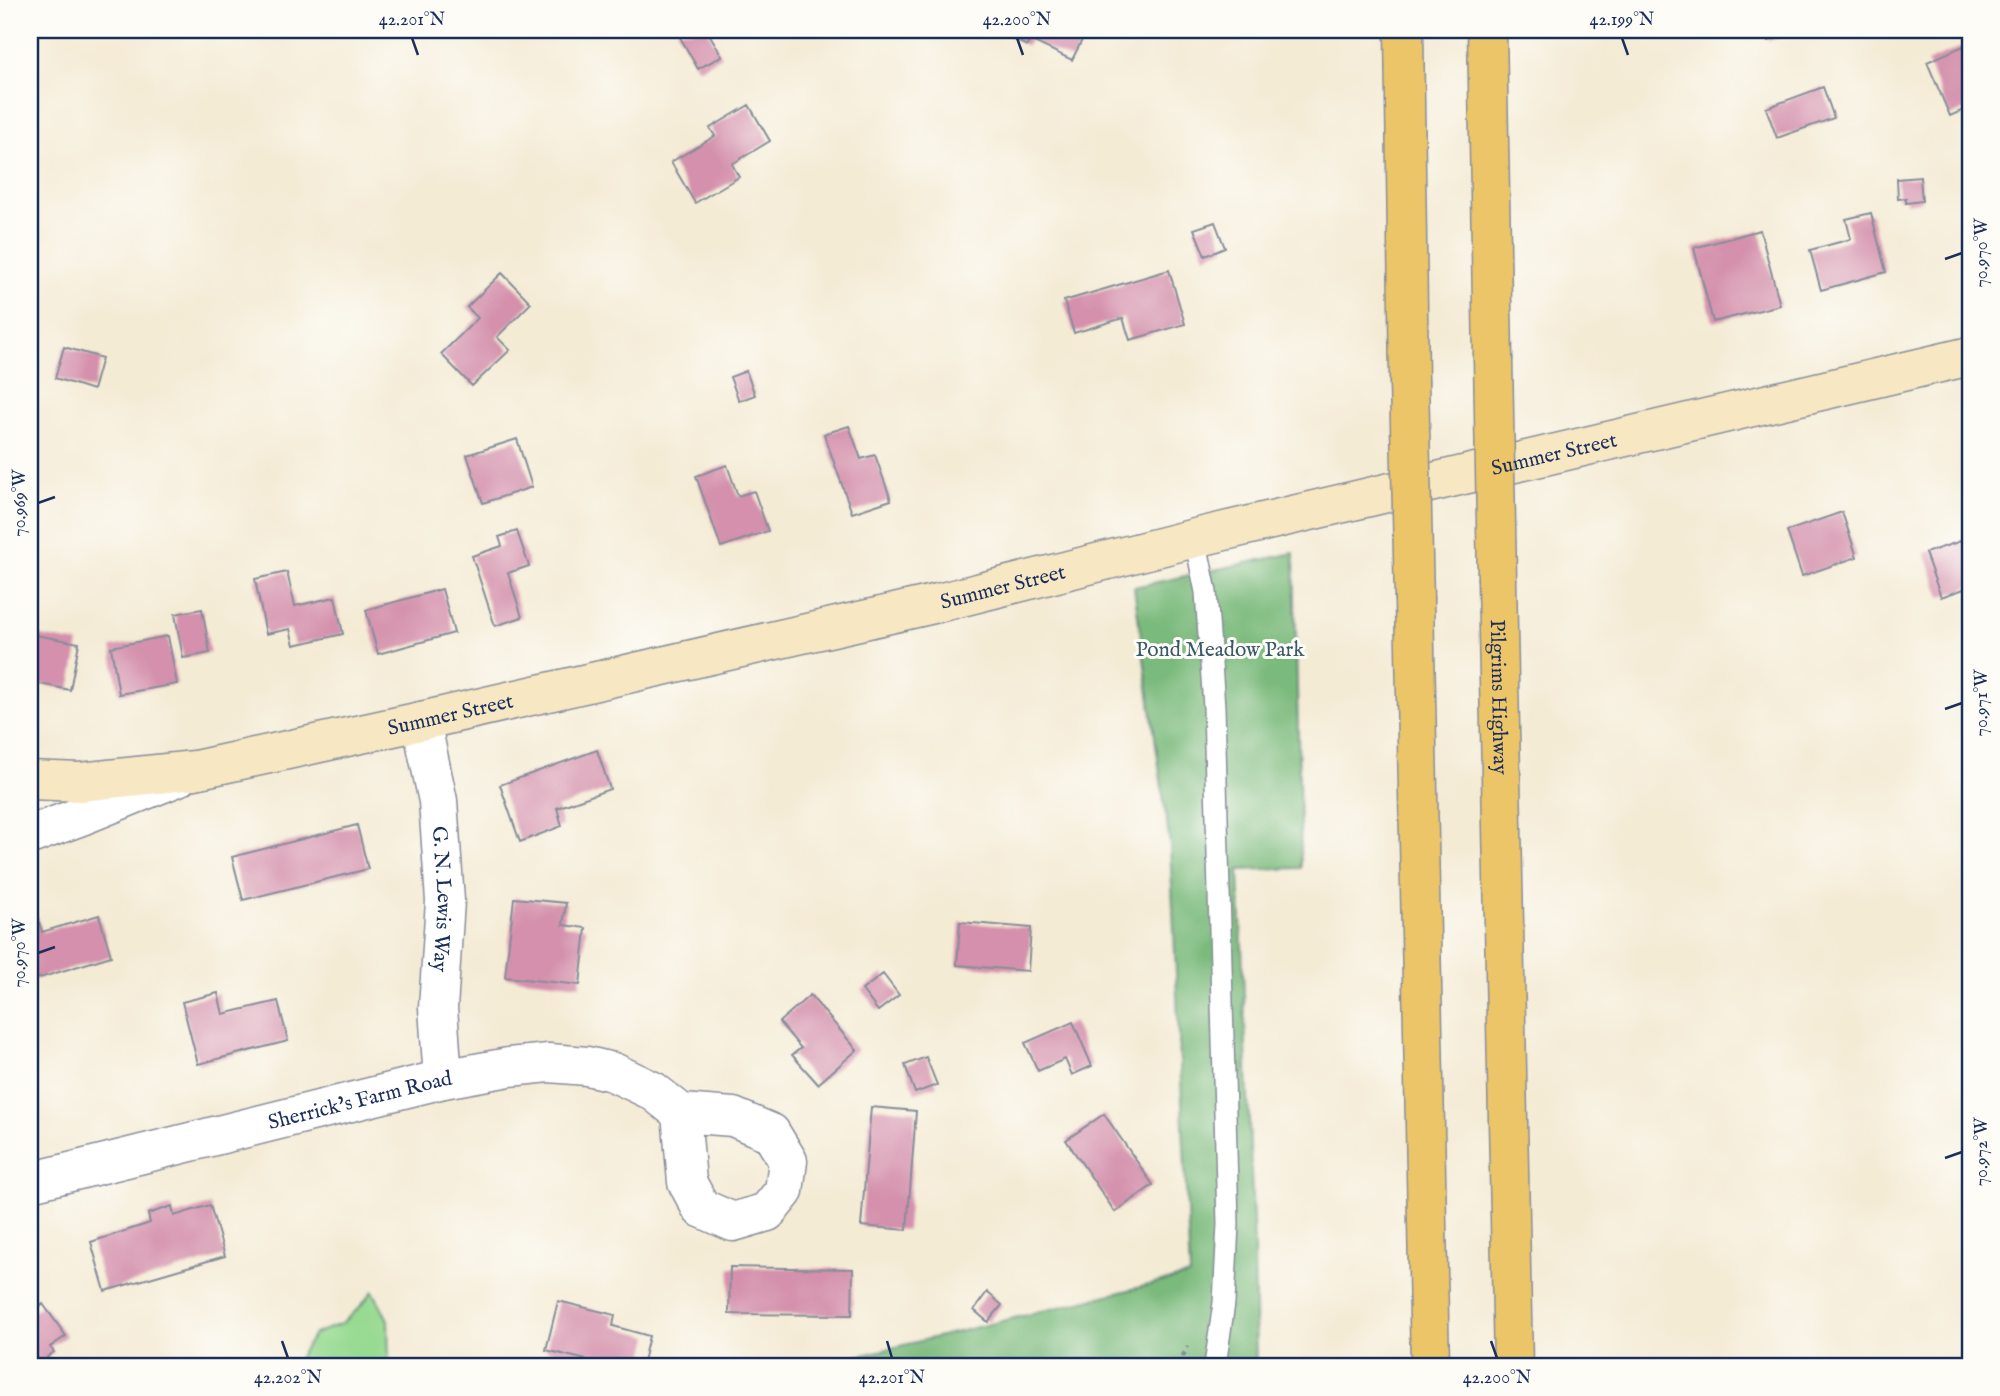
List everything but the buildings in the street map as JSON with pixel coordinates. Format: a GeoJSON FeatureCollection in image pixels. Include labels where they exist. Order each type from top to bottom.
{"type":"FeatureCollection","features":[{"type":"Feature","properties":{"kind":"highway"},"geometry":{"type":"LineString","coordinates":[[1404,30],[1430,1366]]}},
{"type":"Feature","properties":{"kind":"highway","name":"Pilgrims Highway"},"geometry":{"type":"LineString","coordinates":[[1487,30],[1513,1366]]}},
{"type":"Feature","properties":{"kind":"street","name":"Summer Street"},"geometry":{"type":"LineString","coordinates":[[30,780],[80,782],[195,770],[421,722],[938,603],[1195,538],[1970,356]]}},
{"type":"Feature","properties":{"kind":"street","name":"G. N. Lewis Way"},"geometry":{"type":"LineString","coordinates":[[421,722],[438,801],[444,888],[438,1008],[443,1079]]}},
{"type":"Feature","properties":{"kind":"street"},"geometry":{"type":"LineString","coordinates":[[30,835],[195,770]]}},
{"type":"Feature","properties":{"kind":"street","name":"Sherrick's Farm Road"},"geometry":{"type":"LineString","coordinates":[[30,1182],[443,1079],[509,1067],[550,1063],[587,1066],[613,1072],[653,1091],[681,1113]]}},
{"type":"Feature","properties":{"kind":"lane"},"geometry":{"type":"LineString","coordinates":[[1195,538],[1206,592],[1214,707],[1228,1224],[1224,1303],[1215,1366]]}},
{"type":"Feature","properties":{"kind":"green space","name":"Pond Meadow Park"},"geometry":{"type":"Polygon","coordinates":[[[1294,553],[1301,868],[1239,870],[1254,1246],[1256,1366],[818,1366],[1190,1275],[1170,845],[1134,587],[1294,553]]]}},
{"type":"Feature","properties":{"kind":"green space"},"geometry":{"type":"Polygon","coordinates":[[[373,1291],[388,1320],[389,1366],[293,1366],[314,1334],[341,1324],[373,1291]]]}}]}
